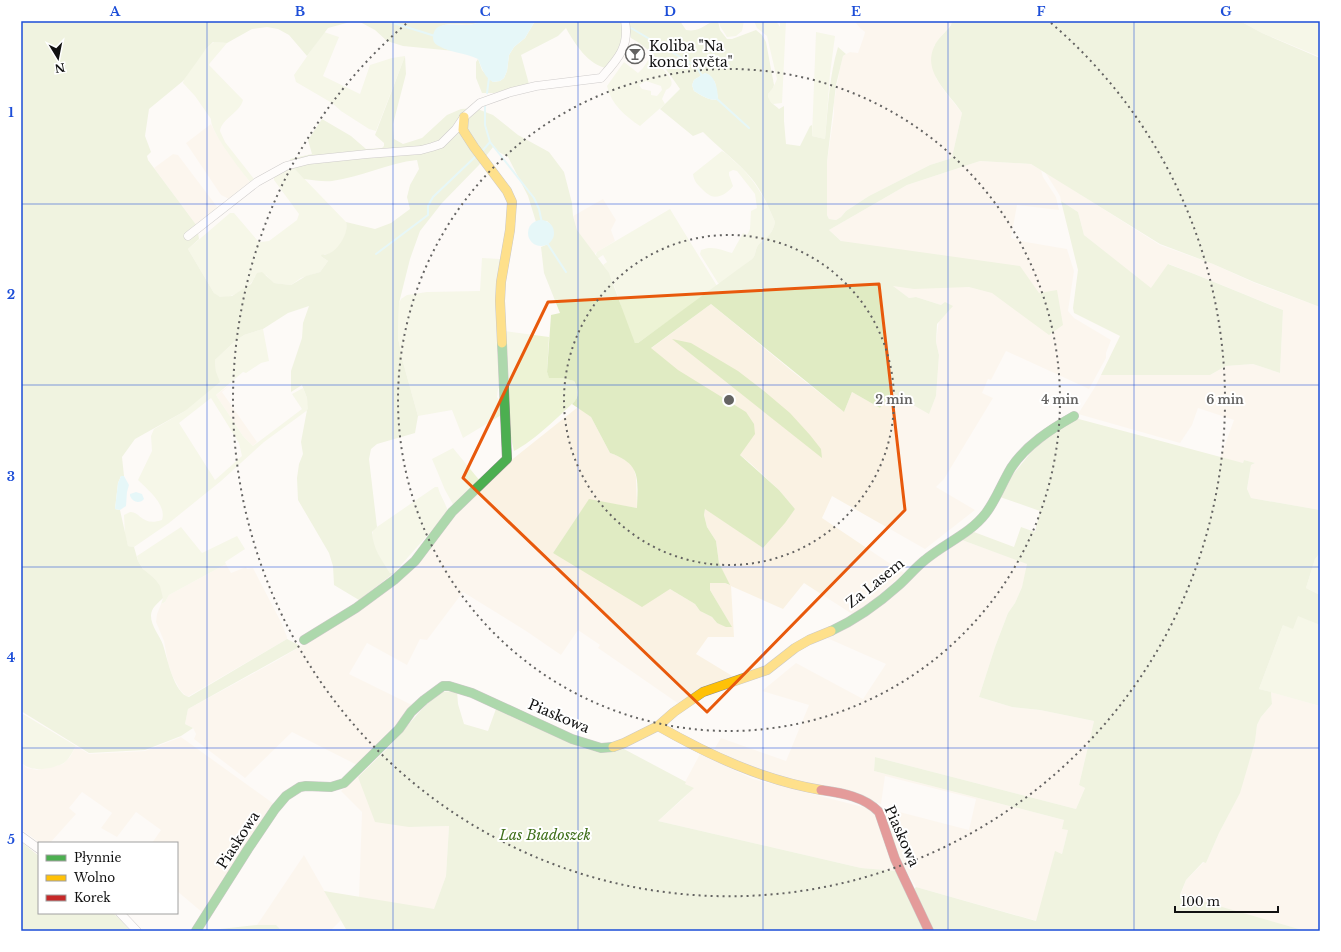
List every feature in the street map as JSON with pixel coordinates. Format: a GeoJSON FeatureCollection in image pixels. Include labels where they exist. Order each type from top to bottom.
{"type":"FeatureCollection","features":[{"type":"Feature","properties":{"kind":"street"},"geometry":{"type":"LineString","coordinates":[[188,236],[257,182],[286,166],[309,160],[432,148],[441,144],[456,129],[464,117],[480,103],[512,92],[536,86],[595,80],[601,78],[620,55],[626,42],[627,30],[625,21]]}},
{"type":"Feature","properties":{"kind":"street"},"geometry":{"type":"LineString","coordinates":[[304,640],[356,608],[394,580],[415,561],[452,512],[507,459],[500,301],[501,282],[510,230],[512,202],[507,191],[463,130],[464,117]]}},
{"type":"Feature","properties":{"kind":"street","name":"Za Lasem"},"geometry":{"type":"LineString","coordinates":[[658,726],[674,712],[703,692],[767,670],[795,648],[809,640],[836,629],[863,612],[898,586],[926,559],[958,538],[978,522],[986,513],[1012,467],[1029,447],[1055,427],[1074,416]]}},
{"type":"Feature","properties":{"kind":"street","name":"Piaskowa"},"geometry":{"type":"LineString","coordinates":[[196,931],[251,843],[279,804],[290,793],[298,788],[307,786],[329,788],[338,787],[344,783],[399,729],[411,712],[443,686],[450,686],[472,693],[566,736],[601,748],[618,745],[658,726],[697,748],[743,769],[785,782],[856,798],[869,803],[876,808],[882,820],[896,859],[930,931]]}},
{"type":"Feature","properties":{"kind":"street"},"geometry":{"type":"LineString","coordinates":[[21,836],[38,848]]}},
{"type":"Feature","properties":{"kind":"street"},"geometry":{"type":"LineString","coordinates":[[121,914],[137,931]]}},
{"type":"Feature","properties":{"kind":"highlighted area"},"geometry":{"type":"Polygon","coordinates":[[[879,284],[905,510],[707,712],[463,478],[548,302],[879,284]]]}},
{"type":"Feature","properties":{"kind":"shaded area"},"geometry":{"type":"Polygon","coordinates":[[[857,21],[952,21],[934,46],[936,78],[962,113],[952,157],[930,165],[869,196],[846,211],[836,220],[829,219],[827,215],[827,162],[834,114],[834,102],[843,56],[850,52],[858,53],[865,32],[856,23],[857,21]]]}},
{"type":"Feature","properties":{"kind":"shaded area"},"geometry":{"type":"Polygon","coordinates":[[[211,124],[216,134],[251,184],[229,199],[221,195],[186,143],[211,124]]]}},
{"type":"Feature","properties":{"kind":"shaded area"},"geometry":{"type":"Polygon","coordinates":[[[173,154],[178,155],[218,208],[197,226],[154,168],[173,154]]]}},
{"type":"Feature","properties":{"kind":"shaded area"},"geometry":{"type":"Polygon","coordinates":[[[980,161],[1031,164],[1041,170],[1043,177],[1056,197],[1059,210],[1017,205],[1011,238],[1067,249],[1074,271],[1068,311],[1074,318],[1111,340],[1106,353],[1106,358],[1089,389],[1006,351],[991,380],[988,379],[982,393],[993,398],[944,479],[936,487],[975,510],[925,549],[832,496],[822,518],[904,573],[871,602],[852,614],[804,583],[783,609],[731,586],[734,637],[708,637],[696,654],[734,677],[679,704],[598,648],[600,645],[578,630],[561,655],[526,631],[463,592],[427,640],[420,639],[407,665],[367,643],[349,674],[414,706],[357,765],[292,732],[245,778],[194,739],[196,734],[193,728],[185,724],[188,709],[276,661],[343,621],[394,581],[466,502],[509,462],[578,407],[591,417],[610,453],[621,457],[633,466],[636,477],[637,508],[589,500],[553,553],[670,589],[695,604],[700,611],[712,617],[717,623],[731,626],[710,590],[710,583],[725,583],[729,585],[719,563],[716,541],[707,527],[704,515],[705,508],[763,548],[795,509],[779,490],[750,463],[681,406],[623,369],[711,304],[844,412],[852,392],[880,408],[892,392],[929,413],[936,396],[939,355],[936,342],[941,305],[916,297],[909,298],[892,286],[829,230],[907,185],[980,161]]]}},
{"type":"Feature","properties":{"kind":"shaded area"},"geometry":{"type":"Polygon","coordinates":[[[1045,172],[1160,245],[1213,264],[1255,283],[1320,307],[1320,510],[1251,498],[1247,490],[1251,465],[1255,463],[1244,460],[1243,463],[1220,458],[1234,420],[1198,408],[1192,425],[1180,443],[1078,414],[1101,375],[1210,375],[1226,366],[1253,364],[1280,373],[1283,310],[1169,264],[1151,289],[1084,235],[1078,212],[1061,201],[1060,196],[1045,172]]]}},
{"type":"Feature","properties":{"kind":"shaded area"},"geometry":{"type":"Polygon","coordinates":[[[603,199],[616,220],[611,230],[615,241],[594,254],[577,230],[573,216],[603,199]]]}},
{"type":"Feature","properties":{"kind":"shaded area"},"geometry":{"type":"Polygon","coordinates":[[[231,384],[222,392],[257,442],[253,446],[243,436],[216,395],[231,384]]]}},
{"type":"Feature","properties":{"kind":"shaded area"},"geometry":{"type":"Polygon","coordinates":[[[962,540],[1028,564],[1022,587],[1015,603],[1008,613],[979,697],[1012,707],[1040,710],[1094,721],[1079,785],[1085,788],[1076,809],[875,757],[874,771],[1064,820],[1068,830],[1062,854],[1055,852],[1037,921],[916,887],[897,856],[884,808],[969,830],[976,799],[885,776],[881,804],[756,771],[713,751],[721,738],[786,761],[809,705],[762,691],[796,663],[863,699],[886,664],[827,638],[938,555],[962,540]]]}},
{"type":"Feature","properties":{"kind":"shaded area"},"geometry":{"type":"Polygon","coordinates":[[[226,564],[231,573],[246,567],[247,569],[253,568],[282,624],[287,639],[189,696],[186,696],[180,690],[172,675],[164,641],[156,622],[157,614],[161,604],[165,602],[169,595],[226,564]]]}},
{"type":"Feature","properties":{"kind":"shaded area"},"geometry":{"type":"Polygon","coordinates":[[[1271,692],[1320,706],[1320,931],[1306,931],[1180,896],[1186,880],[1204,862],[1206,863],[1239,793],[1255,742],[1257,725],[1261,717],[1272,704],[1271,692]]]}},
{"type":"Feature","properties":{"kind":"shaded area"},"geometry":{"type":"Polygon","coordinates":[[[181,737],[274,804],[203,913],[178,892],[178,842],[153,842],[161,830],[136,812],[117,837],[101,828],[112,813],[82,792],[69,808],[76,814],[51,842],[39,842],[21,829],[21,763],[27,768],[37,770],[63,764],[70,757],[76,746],[89,754],[145,751],[181,737]]]}},
{"type":"Feature","properties":{"kind":"shaded area"},"geometry":{"type":"Polygon","coordinates":[[[700,754],[753,779],[871,809],[876,814],[897,871],[861,868],[658,821],[693,788],[684,784],[700,754]]]}},
{"type":"Feature","properties":{"kind":"shaded area"},"geometry":{"type":"Polygon","coordinates":[[[358,777],[409,827],[449,826],[446,876],[434,910],[359,897],[362,812],[341,791],[358,777]]]}},
{"type":"Feature","properties":{"kind":"shaded area"},"geometry":{"type":"Polygon","coordinates":[[[304,855],[341,920],[330,931],[282,931],[279,928],[257,925],[304,855]]]}},
{"type":"Feature","properties":{"kind":"green space"},"geometry":{"type":"Polygon","coordinates":[[[21,21],[482,21],[470,24],[445,25],[435,31],[443,48],[454,51],[403,46],[387,41],[375,30],[360,22],[350,22],[328,28],[307,56],[289,35],[278,29],[267,27],[252,29],[227,43],[213,42],[206,49],[183,81],[149,109],[145,136],[151,152],[147,156],[148,160],[197,226],[199,239],[188,249],[214,293],[220,297],[232,296],[251,284],[257,273],[262,272],[274,283],[291,285],[306,276],[320,272],[328,261],[321,255],[328,254],[337,248],[345,235],[347,226],[346,222],[375,229],[391,223],[410,209],[407,197],[410,185],[419,169],[417,160],[396,164],[343,179],[325,181],[304,179],[292,166],[290,159],[312,154],[308,140],[322,119],[351,136],[366,149],[382,148],[384,143],[375,135],[405,56],[406,74],[393,124],[394,139],[403,144],[422,138],[447,115],[461,109],[475,108],[493,115],[518,135],[549,152],[564,172],[577,230],[609,273],[635,343],[638,343],[752,259],[759,244],[772,231],[775,222],[759,189],[741,167],[703,132],[693,136],[660,109],[680,89],[664,67],[652,54],[631,38],[628,21],[680,21],[686,30],[696,30],[718,21],[720,30],[727,39],[732,39],[756,30],[762,35],[766,42],[774,85],[768,94],[769,99],[779,109],[784,106],[786,144],[800,146],[810,126],[812,125],[812,136],[825,139],[831,81],[838,47],[846,54],[843,56],[836,85],[827,162],[827,215],[829,219],[836,220],[846,211],[869,196],[930,165],[952,157],[962,113],[934,74],[931,57],[935,44],[951,25],[952,21],[1240,21],[1262,33],[1320,58],[1320,307],[1160,244],[1031,164],[980,161],[907,185],[829,230],[841,241],[1020,266],[1039,293],[1057,290],[1063,325],[1049,335],[992,293],[969,287],[914,289],[893,286],[909,298],[916,297],[941,305],[945,302],[953,306],[937,324],[936,342],[939,355],[936,396],[929,414],[892,393],[880,408],[852,392],[844,412],[711,304],[651,348],[678,370],[746,412],[754,424],[755,434],[740,455],[779,490],[795,509],[763,548],[705,509],[704,515],[707,527],[716,541],[719,563],[730,585],[725,583],[710,583],[710,590],[732,627],[726,627],[717,623],[712,617],[700,611],[695,604],[670,589],[642,607],[553,553],[589,499],[637,508],[638,488],[636,473],[627,462],[610,453],[591,417],[572,404],[578,393],[574,381],[562,378],[549,378],[547,372],[551,315],[560,313],[544,273],[541,247],[548,244],[553,229],[547,221],[536,222],[528,196],[508,157],[493,147],[479,165],[442,203],[420,231],[410,259],[399,303],[398,338],[418,416],[415,433],[377,444],[371,449],[369,459],[377,527],[372,532],[374,544],[390,573],[394,573],[359,600],[334,585],[333,566],[329,553],[298,500],[297,478],[299,464],[303,454],[301,442],[308,409],[307,398],[302,385],[291,392],[291,371],[302,338],[303,323],[309,306],[288,313],[263,329],[244,335],[234,342],[215,360],[216,372],[220,382],[185,411],[135,439],[122,457],[124,476],[121,476],[118,483],[115,509],[120,510],[128,546],[134,547],[138,561],[143,569],[155,579],[160,586],[163,598],[153,608],[151,620],[163,645],[175,682],[184,694],[189,697],[287,639],[301,646],[188,709],[185,724],[193,728],[181,736],[145,750],[89,753],[21,711],[21,21]],[[705,73],[694,80],[692,85],[694,91],[706,98],[715,100],[718,99],[715,82],[705,73]]]}},
{"type":"Feature","properties":{"kind":"green space"},"geometry":{"type":"Polygon","coordinates":[[[535,21],[622,21],[623,43],[607,68],[594,63],[588,58],[573,40],[566,28],[558,36],[521,55],[529,84],[494,93],[482,93],[476,78],[476,62],[478,59],[482,70],[493,82],[500,81],[504,78],[507,71],[509,55],[514,47],[525,38],[535,21]]]}},
{"type":"Feature","properties":{"kind":"green space"},"geometry":{"type":"Polygon","coordinates":[[[719,21],[744,21],[742,31],[736,36],[727,37],[720,26],[719,21]]]}},
{"type":"Feature","properties":{"kind":"green space"},"geometry":{"type":"Polygon","coordinates":[[[754,21],[776,21],[780,27],[780,21],[786,21],[782,103],[773,104],[769,100],[768,94],[773,88],[777,79],[767,36],[757,28],[754,21]]]}},
{"type":"Feature","properties":{"kind":"green space"},"geometry":{"type":"Polygon","coordinates":[[[1240,21],[1320,21],[1320,57],[1262,33],[1240,21]]]}},
{"type":"Feature","properties":{"kind":"green space"},"geometry":{"type":"Polygon","coordinates":[[[324,32],[339,37],[323,76],[360,94],[370,65],[392,58],[405,56],[376,131],[369,129],[341,111],[332,103],[296,82],[294,75],[324,32]]]}},
{"type":"Feature","properties":{"kind":"green space"},"geometry":{"type":"Polygon","coordinates":[[[816,32],[835,36],[830,74],[825,139],[812,136],[816,32]]]}},
{"type":"Feature","properties":{"kind":"green space"},"geometry":{"type":"Polygon","coordinates":[[[214,42],[227,43],[209,65],[243,100],[241,105],[221,126],[220,131],[225,142],[254,179],[250,182],[215,133],[211,119],[195,96],[183,83],[187,73],[196,61],[214,42]]]}},
{"type":"Feature","properties":{"kind":"green space"},"geometry":{"type":"Polygon","coordinates":[[[649,59],[667,73],[672,82],[662,99],[665,104],[640,126],[619,109],[615,104],[607,86],[624,62],[638,73],[649,59]],[[646,81],[639,85],[642,89],[651,91],[651,95],[657,96],[662,90],[661,86],[646,81]]]}},
{"type":"Feature","properties":{"kind":"green space"},"geometry":{"type":"Polygon","coordinates":[[[722,151],[728,155],[753,181],[763,197],[775,222],[772,231],[759,244],[752,259],[720,284],[700,254],[701,250],[713,248],[732,253],[743,233],[747,235],[750,229],[751,211],[757,208],[755,194],[737,171],[733,170],[729,172],[733,186],[729,191],[717,197],[711,196],[703,190],[694,179],[693,174],[722,151]]]}},
{"type":"Feature","properties":{"kind":"green space"},"geometry":{"type":"Polygon","coordinates":[[[292,166],[346,222],[347,227],[344,238],[333,252],[324,254],[322,257],[328,261],[320,272],[301,278],[291,285],[273,283],[266,275],[255,276],[246,288],[229,296],[218,297],[214,293],[188,249],[230,213],[234,213],[260,242],[269,241],[297,220],[299,214],[274,180],[274,177],[292,166]]]}},
{"type":"Feature","properties":{"kind":"green space"},"geometry":{"type":"Polygon","coordinates":[[[1061,201],[1078,212],[1084,235],[1151,288],[1168,264],[1283,310],[1280,373],[1253,364],[1226,366],[1210,375],[1101,375],[1120,336],[1074,313],[1073,308],[1078,270],[1061,201]]]}},
{"type":"Feature","properties":{"kind":"green space"},"geometry":{"type":"Polygon","coordinates":[[[670,209],[717,286],[638,343],[635,343],[626,324],[613,283],[603,265],[607,262],[603,255],[597,259],[596,254],[670,209]]]}},
{"type":"Feature","properties":{"kind":"green space"},"geometry":{"type":"Polygon","coordinates":[[[482,258],[500,259],[501,384],[498,389],[497,397],[502,404],[503,414],[463,438],[452,410],[418,416],[398,338],[399,303],[401,299],[407,295],[427,292],[480,291],[482,258]]]}},
{"type":"Feature","properties":{"kind":"green space"},"geometry":{"type":"Polygon","coordinates":[[[263,329],[269,361],[261,363],[246,373],[243,372],[216,395],[243,436],[253,446],[302,409],[292,394],[303,388],[309,409],[264,442],[221,481],[169,523],[134,547],[128,546],[125,535],[124,515],[133,512],[150,522],[162,520],[162,509],[156,498],[138,480],[152,451],[151,436],[154,429],[185,411],[216,372],[215,360],[234,342],[244,335],[263,329]],[[211,398],[179,423],[215,480],[242,456],[239,443],[211,398]]]}},
{"type":"Feature","properties":{"kind":"green space"},"geometry":{"type":"Polygon","coordinates":[[[504,331],[549,337],[547,372],[549,377],[574,381],[577,388],[576,400],[538,435],[514,451],[510,433],[504,331]]]}},
{"type":"Feature","properties":{"kind":"green space"},"geometry":{"type":"Polygon","coordinates":[[[672,339],[691,343],[738,371],[764,391],[790,413],[810,435],[821,449],[822,458],[672,339]]]}},
{"type":"Feature","properties":{"kind":"green space","name":"Las Biadoszek"},"geometry":{"type":"Polygon","coordinates":[[[1075,418],[1243,463],[1244,460],[1255,463],[1251,465],[1247,489],[1251,498],[1320,510],[1320,553],[1315,559],[1306,588],[1320,595],[1320,625],[1298,616],[1293,629],[1283,625],[1259,689],[1271,692],[1272,704],[1261,717],[1257,725],[1255,742],[1240,793],[1219,833],[1206,863],[1203,862],[1186,880],[1180,895],[1306,931],[347,931],[324,891],[434,909],[446,876],[449,826],[409,827],[375,822],[358,777],[388,748],[422,709],[440,692],[457,691],[458,704],[464,724],[488,731],[497,706],[578,744],[622,748],[686,782],[685,784],[694,788],[658,821],[861,868],[897,871],[909,895],[916,887],[1036,921],[1055,851],[1062,854],[1068,830],[1062,829],[1064,820],[874,771],[875,757],[1076,809],[1085,788],[1079,785],[1094,721],[1040,710],[1012,707],[979,697],[1008,613],[1015,603],[1022,587],[1027,564],[962,540],[974,532],[1014,547],[1021,527],[1035,532],[1040,511],[1000,497],[1010,478],[1037,445],[1075,418]]]}},
{"type":"Feature","properties":{"kind":"green space"},"geometry":{"type":"Polygon","coordinates":[[[453,448],[480,481],[454,506],[445,490],[432,459],[453,448]]]}},
{"type":"Feature","properties":{"kind":"green space"},"geometry":{"type":"Polygon","coordinates":[[[435,487],[438,487],[448,512],[394,573],[390,573],[376,552],[372,540],[374,529],[435,487]]]}},
{"type":"Feature","properties":{"kind":"green space"},"geometry":{"type":"Polygon","coordinates":[[[181,527],[202,553],[237,536],[245,549],[225,562],[226,564],[169,595],[165,602],[161,604],[163,598],[155,579],[146,573],[138,561],[137,556],[181,527]]]}},
{"type":"Feature","properties":{"kind":"green space"},"geometry":{"type":"Polygon","coordinates":[[[1320,553],[1320,595],[1306,588],[1315,559],[1320,553]]]}},
{"type":"Feature","properties":{"kind":"green space"},"geometry":{"type":"Polygon","coordinates":[[[1298,615],[1320,625],[1320,706],[1259,689],[1283,625],[1298,615]]]}},
{"type":"Feature","properties":{"kind":"green space"},"geometry":{"type":"Polygon","coordinates":[[[23,714],[76,746],[70,757],[65,762],[54,767],[41,769],[33,769],[21,763],[21,716],[23,714]]]}},
{"type":"Feature","properties":{"kind":"green space"},"geometry":{"type":"Polygon","coordinates":[[[21,842],[38,855],[38,914],[114,914],[130,931],[21,931],[21,842]]]}},
{"type":"Feature","properties":{"kind":"green space"},"geometry":{"type":"Polygon","coordinates":[[[257,925],[276,925],[282,931],[202,931],[257,925]]]}},
{"type":"Feature","properties":{"kind":"water"},"geometry":{"type":"Polygon","coordinates":[[[482,21],[535,21],[525,38],[514,47],[509,55],[507,71],[504,78],[500,81],[493,82],[487,78],[478,59],[441,47],[433,41],[434,31],[441,26],[452,24],[469,25],[482,21]]]}},
{"type":"Feature","properties":{"kind":"water"},"geometry":{"type":"Polygon","coordinates":[[[705,73],[714,79],[717,87],[718,99],[709,99],[694,91],[692,85],[694,80],[705,73]]]}},
{"type":"Feature","properties":{"kind":"water"},"geometry":{"type":"Polygon","coordinates":[[[541,220],[550,224],[554,233],[550,242],[541,246],[532,242],[528,233],[532,224],[541,220]]]}},
{"type":"Feature","properties":{"kind":"water"},"geometry":{"type":"Polygon","coordinates":[[[121,476],[124,476],[129,485],[126,506],[120,510],[115,509],[118,483],[121,476]]]}},
{"type":"Feature","properties":{"kind":"water"},"geometry":{"type":"Polygon","coordinates":[[[136,492],[142,494],[144,499],[142,501],[135,502],[132,500],[130,494],[136,492]]]}},
{"type":"Feature","properties":{"kind":"waterway"},"geometry":{"type":"LineString","coordinates":[[387,21],[435,36]]}},
{"type":"Feature","properties":{"kind":"waterway"},"geometry":{"type":"LineString","coordinates":[[619,21],[623,23]]}},
{"type":"Feature","properties":{"kind":"waterway"},"geometry":{"type":"LineString","coordinates":[[631,28],[697,67],[702,76]]}},
{"type":"Feature","properties":{"kind":"waterway"},"geometry":{"type":"LineString","coordinates":[[487,93],[489,78]]}},
{"type":"Feature","properties":{"kind":"waterway"},"geometry":{"type":"LineString","coordinates":[[716,98],[749,128]]}},
{"type":"Feature","properties":{"kind":"waterway"},"geometry":{"type":"LineString","coordinates":[[483,150],[490,142],[485,125],[485,104]]}},
{"type":"Feature","properties":{"kind":"waterway"},"geometry":{"type":"LineString","coordinates":[[490,142],[534,198],[539,209],[542,223]]}},
{"type":"Feature","properties":{"kind":"waterway"},"geometry":{"type":"LineString","coordinates":[[376,254],[428,215],[428,206],[433,197],[475,157]]}},
{"type":"Feature","properties":{"kind":"waterway"},"geometry":{"type":"LineString","coordinates":[[547,243],[566,272]]}},
{"type":"Feature","properties":{"kind":"traffic: fast"},"geometry":{"type":"LineString","coordinates":[[304,640],[356,608],[394,580],[415,561],[452,512],[507,459],[502,343]]}},
{"type":"Feature","properties":{"kind":"traffic: fast"},"geometry":{"type":"LineString","coordinates":[[831,631],[849,622],[875,605],[925,560],[973,527],[990,508],[1011,468],[1024,452],[1048,432],[1074,416]]}},
{"type":"Feature","properties":{"kind":"traffic: fast"},"geometry":{"type":"LineString","coordinates":[[196,931],[248,849],[275,809],[286,796],[300,787],[331,787],[344,783],[399,729],[411,712],[443,686],[449,686],[472,693],[572,739],[601,748],[613,747]]}},
{"type":"Feature","properties":{"kind":"traffic: slow"},"geometry":{"type":"LineString","coordinates":[[464,117],[463,130],[507,191],[512,202],[510,230],[501,282],[500,301],[502,343]]}},
{"type":"Feature","properties":{"kind":"traffic: slow"},"geometry":{"type":"LineString","coordinates":[[658,726],[674,712],[703,692],[767,670],[795,648],[809,640],[831,631]]}},
{"type":"Feature","properties":{"kind":"traffic: slow"},"geometry":{"type":"LineString","coordinates":[[613,747],[658,726],[697,747],[736,765],[778,780],[821,790]]}},
{"type":"Feature","properties":{"kind":"traffic: jam"},"geometry":{"type":"LineString","coordinates":[[821,790],[852,796],[866,802],[879,812],[895,859],[929,931]]}},
{"type":"Feature","properties":{"kind":"place","name":"Koliba \"Na konci světa\""},"geometry":{"type":"Point","coordinates":[635,54]}}]}
